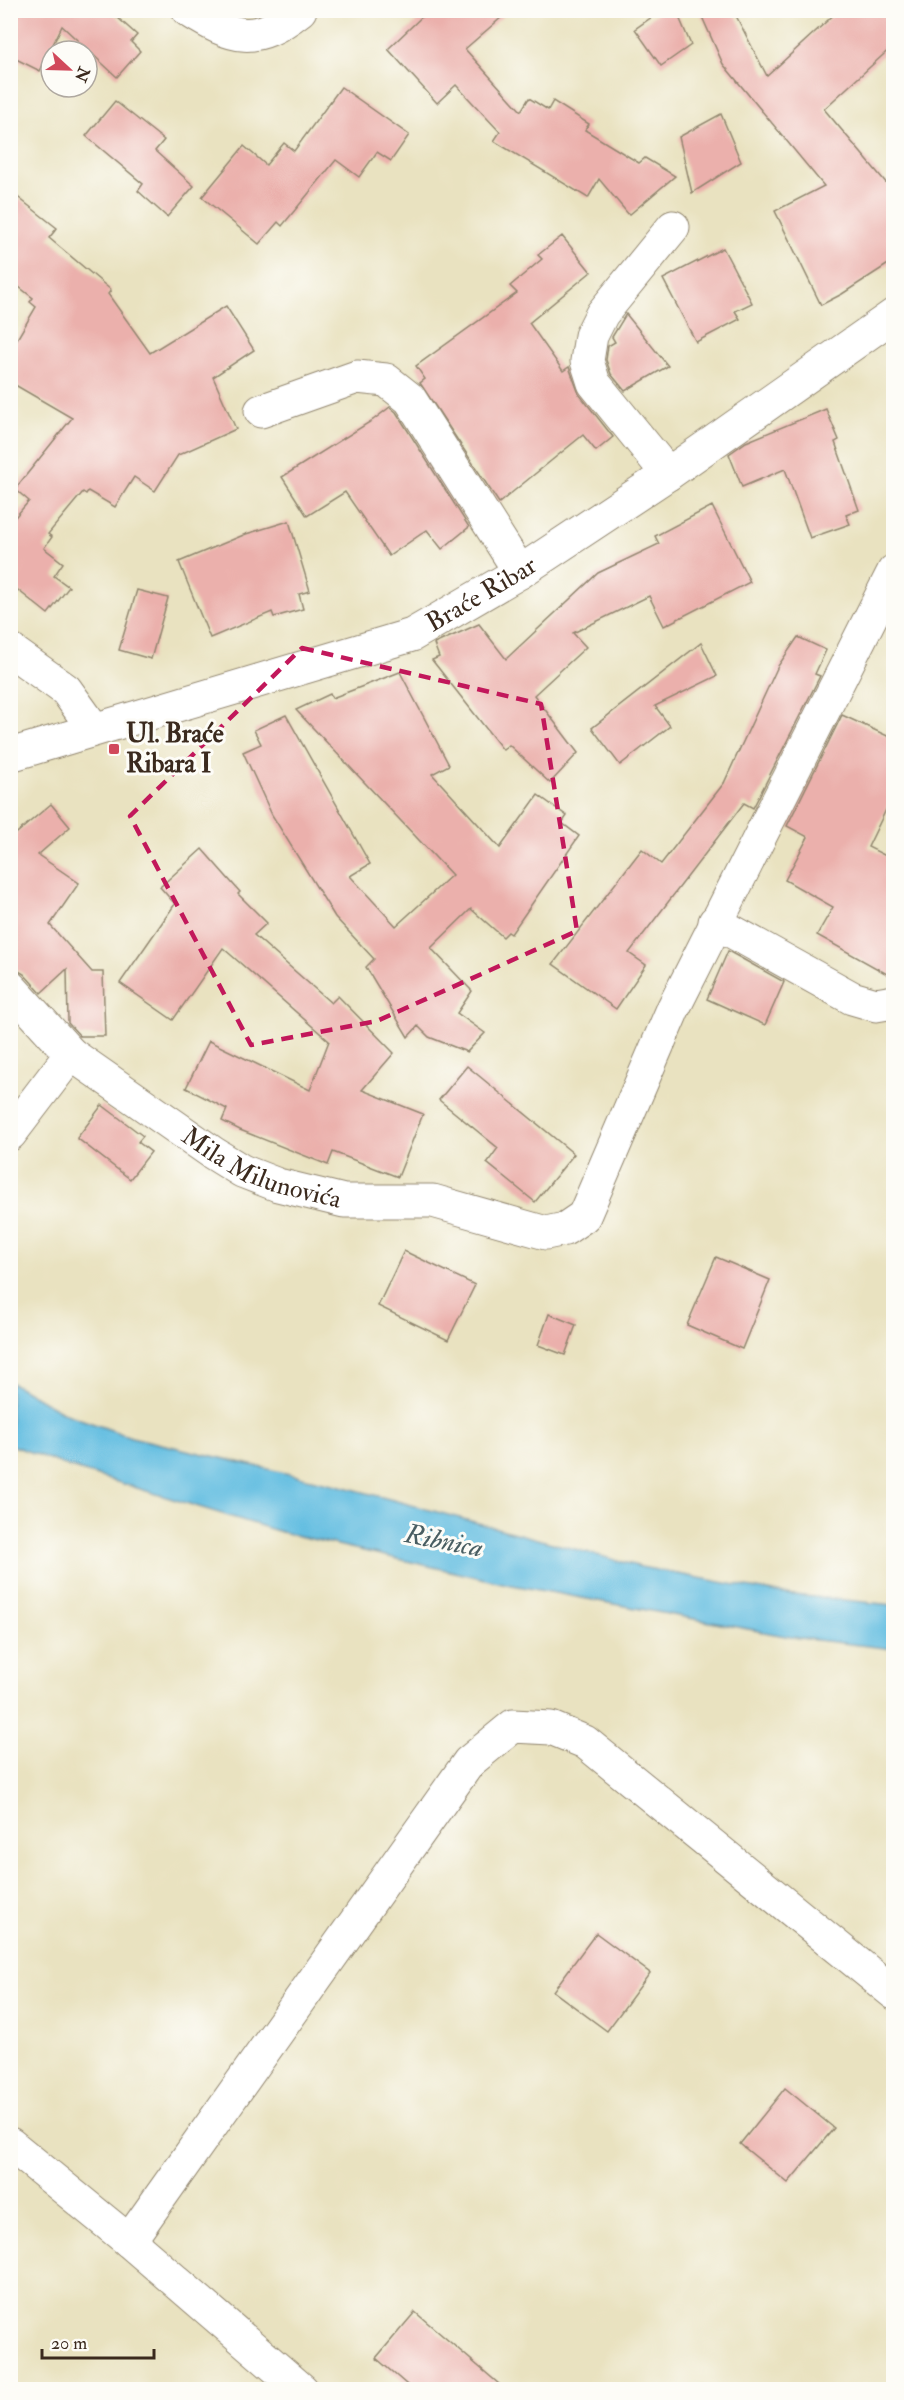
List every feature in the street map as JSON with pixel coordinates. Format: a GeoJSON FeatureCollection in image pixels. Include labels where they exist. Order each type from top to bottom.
{"type":"FeatureCollection","features":[{"type":"Feature","properties":{"kind":"street"},"geometry":{"type":"LineString","coordinates":[[188,10],[218,28],[236,34],[254,35],[271,30],[300,10]]}},
{"type":"Feature","properties":{"kind":"street"},"geometry":{"type":"LineString","coordinates":[[668,474],[594,383],[587,361],[591,336],[602,314],[673,227]]}},
{"type":"Feature","properties":{"kind":"street","name":"Braće Ribar"},"geometry":{"type":"LineString","coordinates":[[10,755],[412,635],[520,572],[668,474],[894,315]]}},
{"type":"Feature","properties":{"kind":"street"},"geometry":{"type":"LineString","coordinates":[[261,411],[357,377],[386,380],[410,399],[520,572]]}},
{"type":"Feature","properties":{"kind":"street"},"geometry":{"type":"LineString","coordinates":[[894,571],[715,922],[852,998],[876,1005],[894,1002]]}},
{"type":"Feature","properties":{"kind":"street"},"geometry":{"type":"LineString","coordinates":[[10,650],[66,690],[94,729]]}},
{"type":"Feature","properties":{"kind":"street","name":"Mila Milunovića"},"geometry":{"type":"LineString","coordinates":[[10,987],[71,1054],[242,1171],[278,1185],[344,1201],[433,1201],[546,1233],[565,1229],[584,1216],[673,1009],[715,922]]}},
{"type":"Feature","properties":{"kind":"street"},"geometry":{"type":"LineString","coordinates":[[10,1134],[71,1054]]}},
{"type":"Feature","properties":{"kind":"street"},"geometry":{"type":"LineString","coordinates":[[129,2241],[469,1762],[513,1726],[551,1728],[585,1742],[894,1993]]}},
{"type":"Feature","properties":{"kind":"street"},"geometry":{"type":"LineString","coordinates":[[10,2144],[129,2241],[302,2390]]}},
{"type":"Feature","properties":{"kind":"highlighted area"},"geometry":{"type":"Polygon","coordinates":[[[302,648],[541,704],[577,931],[377,1021],[251,1045],[130,816],[302,648]]]}},
{"type":"Feature","properties":{"kind":"water","name":"Ribnica"},"geometry":{"type":"Polygon","coordinates":[[[10,1382],[66,1414],[131,1437],[341,1486],[641,1567],[784,1594],[893,1605],[893,1649],[791,1637],[507,1584],[281,1532],[81,1471],[11,1445],[10,1382]]]}},
{"type":"Feature","properties":{"kind":"building"},"geometry":{"type":"Polygon","coordinates":[[[10,10],[109,10],[137,35],[131,42],[140,51],[117,77],[99,60],[99,39],[76,39],[62,26],[56,39],[39,39],[39,70],[10,56],[10,10]]]}},
{"type":"Feature","properties":{"kind":"building"},"geometry":{"type":"Polygon","coordinates":[[[429,10],[510,10],[465,49],[521,111],[529,98],[548,110],[553,101],[589,124],[585,130],[639,163],[645,158],[675,176],[629,215],[599,179],[588,198],[494,141],[500,132],[456,85],[437,103],[388,49],[429,10]]]}},
{"type":"Feature","properties":{"kind":"building"},"geometry":{"type":"Polygon","coordinates":[[[662,10],[676,10],[691,45],[661,66],[635,29],[662,10]]]}},
{"type":"Feature","properties":{"kind":"building"},"geometry":{"type":"Polygon","coordinates":[[[699,10],[733,10],[767,76],[839,10],[894,10],[894,45],[824,109],[894,192],[893,261],[821,305],[775,211],[824,186],[723,64],[699,10]]]}},
{"type":"Feature","properties":{"kind":"building"},"geometry":{"type":"Polygon","coordinates":[[[341,87],[409,135],[391,161],[377,152],[359,177],[336,160],[282,226],[278,222],[259,244],[202,197],[244,146],[266,165],[284,143],[294,151],[341,87]]]}},
{"type":"Feature","properties":{"kind":"building"},"geometry":{"type":"Polygon","coordinates":[[[115,101],[164,140],[155,151],[194,186],[167,217],[138,191],[143,184],[86,136],[115,101]]]}},
{"type":"Feature","properties":{"kind":"building"},"geometry":{"type":"Polygon","coordinates":[[[721,114],[741,162],[692,193],[679,137],[721,114]]]}},
{"type":"Feature","properties":{"kind":"building"},"geometry":{"type":"Polygon","coordinates":[[[10,191],[57,228],[49,238],[111,290],[108,294],[150,353],[226,306],[254,350],[213,377],[236,429],[178,455],[155,491],[134,477],[115,507],[88,491],[86,494],[83,492],[48,534],[52,537],[44,548],[63,563],[54,576],[69,587],[48,614],[14,587],[10,591],[10,523],[29,501],[15,489],[72,418],[10,382],[10,351],[36,307],[30,302],[33,298],[10,280],[10,191]]]}},
{"type":"Feature","properties":{"kind":"building"},"geometry":{"type":"Polygon","coordinates":[[[562,236],[591,272],[529,323],[563,371],[569,367],[579,394],[613,437],[596,451],[583,435],[499,503],[420,383],[425,379],[416,366],[517,293],[510,286],[542,259],[538,255],[562,236]]]}},
{"type":"Feature","properties":{"kind":"building"},"geometry":{"type":"Polygon","coordinates":[[[723,248],[752,303],[735,311],[740,319],[696,342],[663,279],[723,248]]]}},
{"type":"Feature","properties":{"kind":"building"},"geometry":{"type":"Polygon","coordinates":[[[626,314],[668,366],[625,391],[611,374],[606,360],[608,346],[615,342],[612,337],[626,314]]]}},
{"type":"Feature","properties":{"kind":"building"},"geometry":{"type":"Polygon","coordinates":[[[390,407],[396,412],[469,527],[442,549],[427,530],[389,556],[345,492],[307,516],[282,477],[390,407]]]}},
{"type":"Feature","properties":{"kind":"building"},"geometry":{"type":"Polygon","coordinates":[[[826,409],[839,440],[835,442],[859,510],[846,515],[850,524],[810,538],[785,469],[742,487],[729,454],[746,442],[826,409]]]}},
{"type":"Feature","properties":{"kind":"building"},"geometry":{"type":"Polygon","coordinates":[[[712,506],[750,582],[664,626],[649,596],[573,633],[586,647],[534,695],[578,753],[550,783],[509,745],[503,750],[432,660],[439,657],[434,644],[479,624],[506,659],[598,573],[659,544],[655,536],[712,506]]]}},
{"type":"Feature","properties":{"kind":"building"},"geometry":{"type":"Polygon","coordinates":[[[289,521],[310,591],[299,594],[303,609],[274,617],[272,612],[210,638],[179,562],[246,534],[289,521]]]}},
{"type":"Feature","properties":{"kind":"building"},"geometry":{"type":"Polygon","coordinates":[[[137,590],[168,598],[151,659],[119,650],[137,590]]]}},
{"type":"Feature","properties":{"kind":"building"},"geometry":{"type":"Polygon","coordinates":[[[798,637],[826,650],[815,674],[820,676],[753,808],[744,803],[629,953],[646,965],[616,1009],[553,964],[642,849],[661,864],[724,783],[778,666],[798,637]]]}},
{"type":"Feature","properties":{"kind":"building"},"geometry":{"type":"Polygon","coordinates":[[[701,643],[717,676],[655,706],[670,726],[620,765],[592,728],[701,643]]]}},
{"type":"Feature","properties":{"kind":"building"},"geometry":{"type":"Polygon","coordinates":[[[400,672],[449,765],[432,774],[500,848],[538,795],[567,816],[562,823],[579,836],[511,934],[508,932],[503,937],[471,909],[431,948],[472,991],[457,1013],[485,1033],[467,1052],[429,1037],[418,1026],[408,1037],[366,967],[374,959],[335,917],[272,815],[243,752],[261,744],[254,730],[286,715],[370,864],[350,876],[396,926],[452,875],[296,710],[330,694],[332,698],[400,672]]]}},
{"type":"Feature","properties":{"kind":"building"},"geometry":{"type":"Polygon","coordinates":[[[842,715],[894,739],[894,793],[868,847],[894,860],[894,978],[817,935],[833,907],[785,880],[808,837],[787,826],[842,715]]]}},
{"type":"Feature","properties":{"kind":"building"},"geometry":{"type":"Polygon","coordinates":[[[51,804],[70,827],[38,855],[79,883],[50,925],[92,972],[103,972],[105,1036],[80,1036],[68,1023],[67,969],[41,993],[24,974],[10,966],[10,836],[12,837],[51,804]]]}},
{"type":"Feature","properties":{"kind":"building"},"geometry":{"type":"Polygon","coordinates":[[[202,849],[240,892],[238,894],[267,923],[254,935],[331,1003],[338,996],[394,1053],[362,1090],[423,1114],[398,1177],[333,1152],[328,1165],[240,1130],[222,1121],[227,1109],[186,1088],[209,1041],[310,1090],[329,1041],[223,948],[173,1020],[120,983],[175,904],[160,887],[202,849]]]}},
{"type":"Feature","properties":{"kind":"building"},"geometry":{"type":"Polygon","coordinates":[[[728,951],[784,982],[765,1025],[707,999],[728,951]]]}},
{"type":"Feature","properties":{"kind":"building"},"geometry":{"type":"Polygon","coordinates":[[[467,1066],[574,1154],[535,1202],[487,1163],[498,1148],[439,1100],[467,1066]]]}},
{"type":"Feature","properties":{"kind":"building"},"geometry":{"type":"Polygon","coordinates":[[[102,1105],[143,1136],[138,1142],[151,1152],[130,1179],[77,1138],[102,1105]]]}},
{"type":"Feature","properties":{"kind":"building"},"geometry":{"type":"Polygon","coordinates":[[[404,1251],[475,1285],[448,1340],[378,1306],[404,1251]]]}},
{"type":"Feature","properties":{"kind":"building"},"geometry":{"type":"Polygon","coordinates":[[[716,1257],[770,1280],[742,1349],[687,1325],[716,1257]]]}},
{"type":"Feature","properties":{"kind":"building"},"geometry":{"type":"Polygon","coordinates":[[[549,1314],[576,1325],[565,1355],[538,1345],[549,1314]]]}},
{"type":"Feature","properties":{"kind":"building"},"geometry":{"type":"Polygon","coordinates":[[[596,1933],[650,1973],[607,2031],[553,1991],[596,1933]]]}},
{"type":"Feature","properties":{"kind":"building"},"geometry":{"type":"Polygon","coordinates":[[[785,2088],[834,2128],[788,2183],[740,2144],[785,2088]]]}},
{"type":"Feature","properties":{"kind":"building"},"geometry":{"type":"Polygon","coordinates":[[[415,2312],[506,2390],[413,2390],[376,2358],[415,2312]]]}},
{"type":"Feature","properties":{"kind":"place","name":"Ul. Braće Ribara I"},"geometry":{"type":"Point","coordinates":[114,749]}}]}
